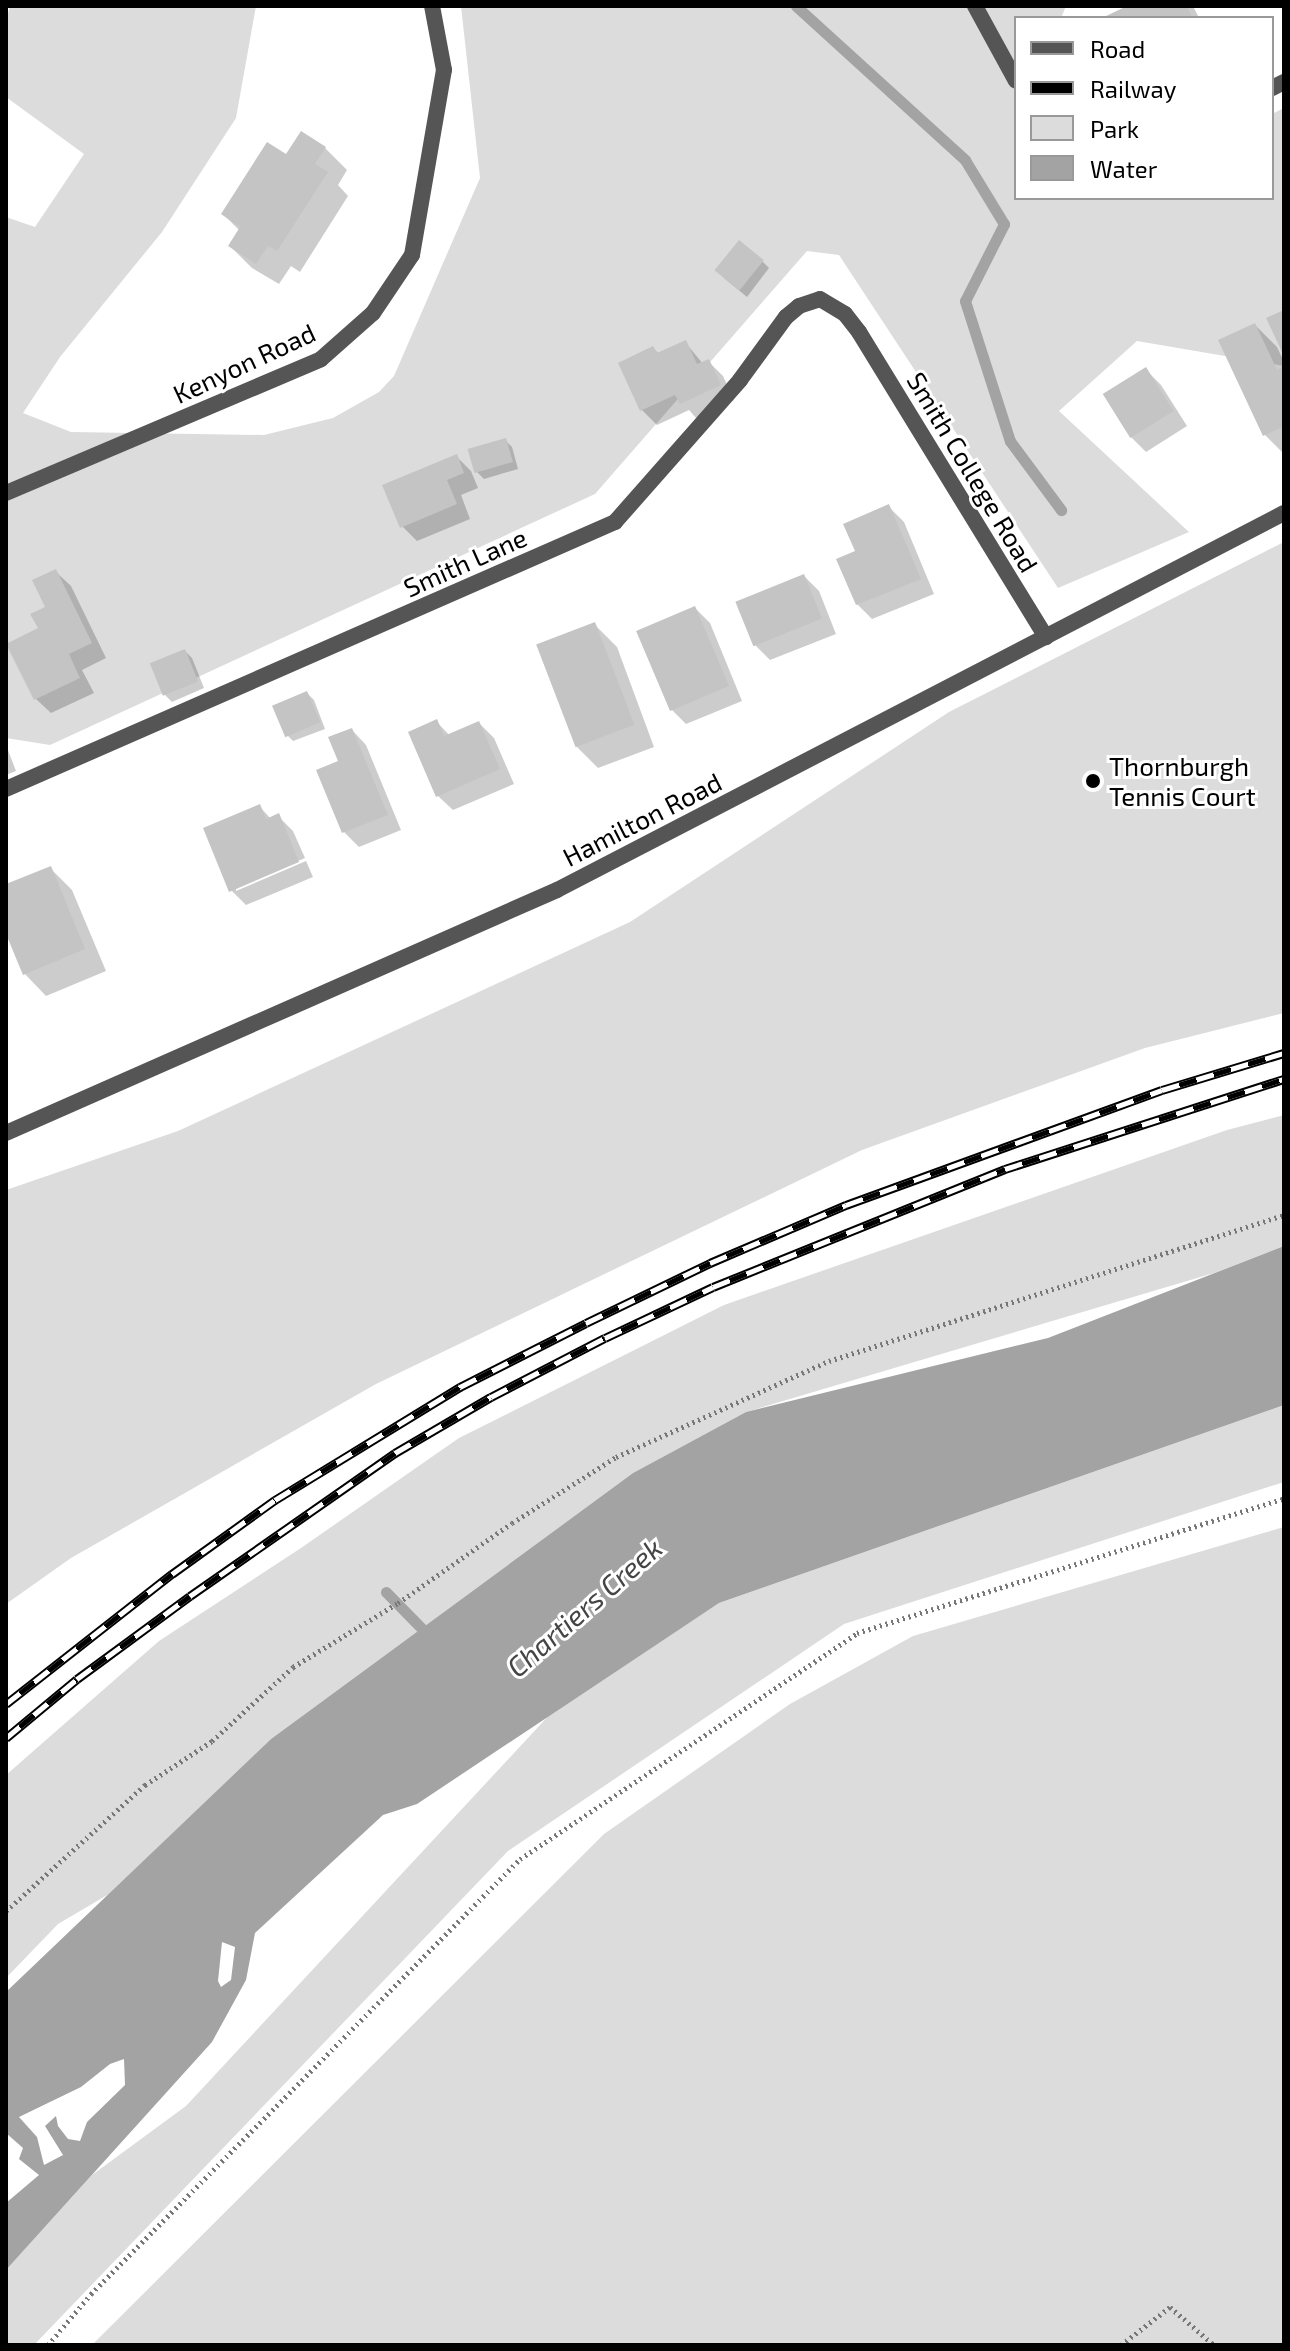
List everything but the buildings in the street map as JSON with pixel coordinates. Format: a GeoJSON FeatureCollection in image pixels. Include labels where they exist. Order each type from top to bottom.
{"type":"FeatureCollection","features":[{"type":"Feature","properties":{"kind":"street","name":"Kenyon Road"},"geometry":{"type":"LineString","coordinates":[[6,493],[321,359],[373,313],[412,255],[444,70],[432,6]]}},
{"type":"Feature","properties":{"kind":"street"},"geometry":{"type":"LineString","coordinates":[[975,6],[1014,77]]}},
{"type":"Feature","properties":{"kind":"street","name":"Smith Lane"},"geometry":{"type":"LineString","coordinates":[[6,789],[615,522],[799,306],[820,299],[845,314],[859,332]]}},
{"type":"Feature","properties":{"kind":"street","name":"Smith College Road"},"geometry":{"type":"LineString","coordinates":[[859,332],[1046,637]]}},
{"type":"Feature","properties":{"kind":"street","name":"Hamilton Road"},"geometry":{"type":"LineString","coordinates":[[6,1133],[557,890],[1284,513]]}},
{"type":"Feature","properties":{"kind":"path"},"geometry":{"type":"LineString","coordinates":[[6,1911],[145,1785],[212,1741],[293,1667],[399,1602],[616,1457],[829,1361],[1284,1215]]}},
{"type":"Feature","properties":{"kind":"path"},"geometry":{"type":"LineString","coordinates":[[48,2345],[91,2294],[520,1859],[857,1633],[1284,1498]]}},
{"type":"Feature","properties":{"kind":"path"},"geometry":{"type":"LineString","coordinates":[[1121,2345],[1170,2307],[1214,2345]]}},
{"type":"Feature","properties":{"kind":"green space"},"geometry":{"type":"Polygon","coordinates":[[[10,6],[256,6],[236,118],[162,232],[60,357],[23,413],[71,432],[264,435],[333,418],[379,392],[394,376],[480,178],[461,6],[1066,6],[1062,16],[1014,16],[1014,200],[1274,200],[1274,113],[1284,108],[1284,366],[1137,341],[1059,411],[1189,532],[1058,588],[839,255],[807,251],[595,494],[50,745],[6,738],[6,217],[35,227],[84,154],[6,97],[6,21],[10,6]]]}},
{"type":"Feature","properties":{"kind":"green space"},"geometry":{"type":"Polygon","coordinates":[[[1284,542],[1284,1013],[1145,1048],[862,1150],[376,1384],[71,1558],[6,1604],[6,1190],[178,1131],[630,922],[949,712],[1284,542]]]}},
{"type":"Feature","properties":{"kind":"green space"},"geometry":{"type":"Polygon","coordinates":[[[1284,1115],[1284,1246],[1214,1273],[746,1412],[633,1473],[271,1739],[109,1894],[58,1924],[6,1978],[6,1775],[159,1641],[301,1548],[459,1438],[724,1305],[1227,1130],[1284,1115]]]}},
{"type":"Feature","properties":{"kind":"green space"},"geometry":{"type":"Polygon","coordinates":[[[1284,1405],[1284,1482],[844,1624],[508,1851],[34,2345],[6,2345],[6,2270],[92,2175],[186,2106],[553,1711],[719,1603],[1284,1405]]]}},
{"type":"Feature","properties":{"kind":"green space"},"geometry":{"type":"Polygon","coordinates":[[[1284,1527],[1284,2345],[92,2345],[604,1834],[790,1704],[913,1636],[1284,1527]]]}},
{"type":"Feature","properties":{"kind":"water","name":"Chartiers Creek"},"geometry":{"type":"Polygon","coordinates":[[[1284,1246],[1284,1405],[719,1603],[417,1804],[383,1815],[255,1933],[246,1980],[212,2042],[6,2270],[6,2203],[39,2175],[19,2159],[23,2148],[6,2133],[6,1992],[271,1739],[633,1473],[746,1412],[1048,1338],[1284,1246]],[[222,1942],[218,1981],[221,1987],[231,1980],[235,1947],[222,1942]],[[124,2059],[110,2064],[81,2087],[19,2117],[37,2137],[44,2165],[63,2155],[45,2126],[56,2116],[58,2126],[68,2139],[80,2141],[87,2122],[125,2085],[124,2059]]]}},
{"type":"Feature","properties":{"kind":"waterway"},"geometry":{"type":"LineString","coordinates":[[796,6],[965,160],[1004,224],[965,301],[1010,441],[1061,510]]}},
{"type":"Feature","properties":{"kind":"waterway"},"geometry":{"type":"LineString","coordinates":[[386,1592],[430,1637]]}},
{"type":"Feature","properties":{"kind":"railway"},"geometry":{"type":"LineString","coordinates":[[6,1704],[172,1574],[275,1500],[460,1387],[710,1263],[846,1205],[1162,1090],[1284,1053]]}},
{"type":"Feature","properties":{"kind":"railway"},"geometry":{"type":"LineString","coordinates":[[6,1738],[77,1679],[190,1596],[395,1453],[491,1397],[605,1338],[713,1287],[1005,1169],[1284,1079]]}},
{"type":"Feature","properties":{"kind":"place","name":"Thornburgh Tennis Court"},"geometry":{"type":"Point","coordinates":[1093,781]}}]}
